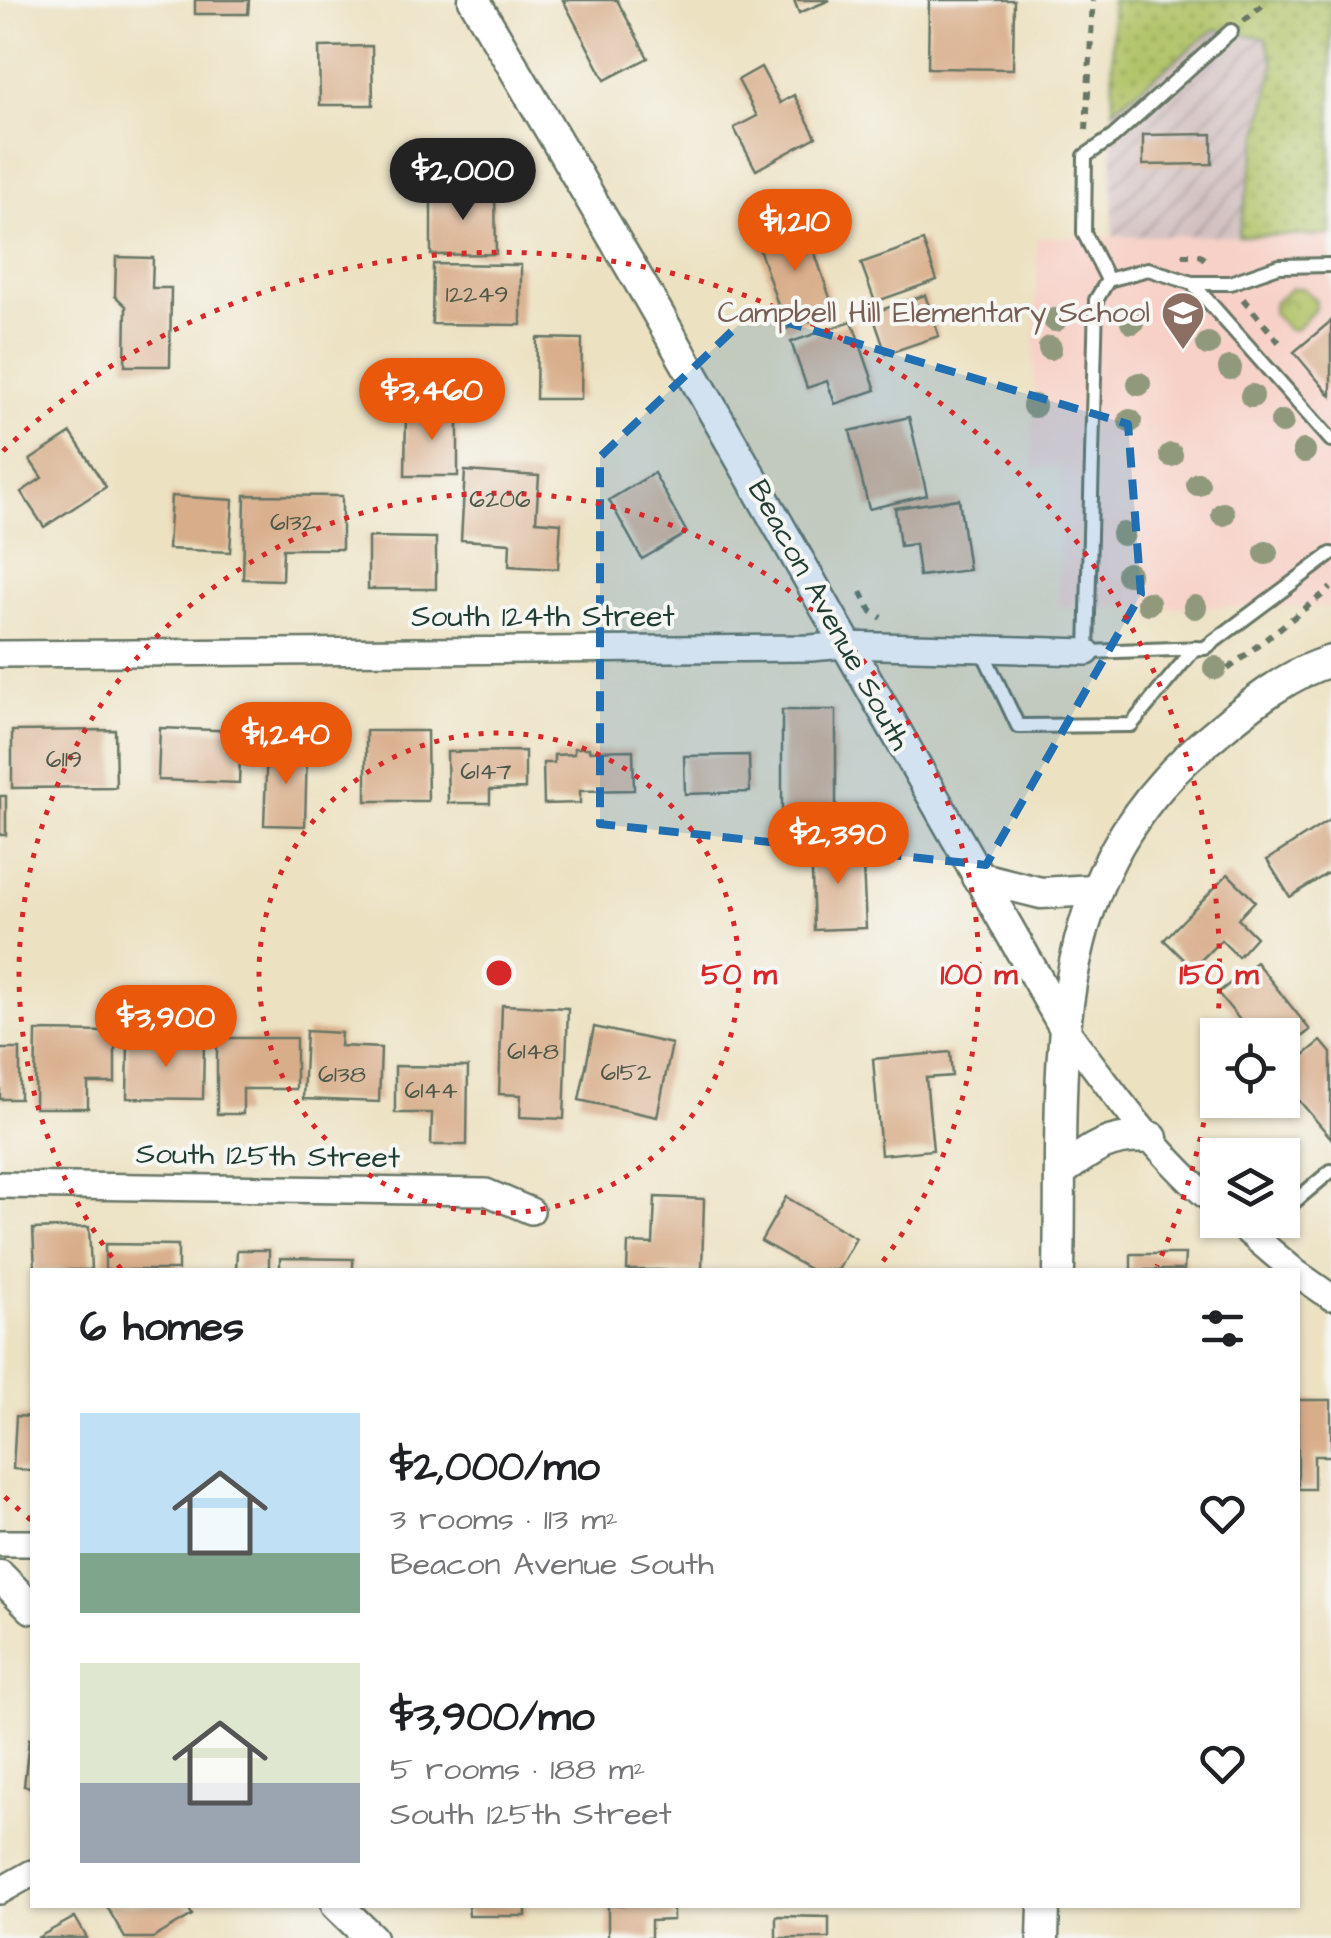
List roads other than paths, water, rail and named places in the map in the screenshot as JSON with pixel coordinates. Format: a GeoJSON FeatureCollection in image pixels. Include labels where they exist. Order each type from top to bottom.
{"type":"FeatureCollection","features":[{"type":"Feature","properties":{"kind":"street","name":"Beacon Avenue South"},"geometry":{"type":"LineString","coordinates":[[474,0],[650,298],[1065,1028],[1105,1083],[1200,1191]]}},
{"type":"Feature","properties":{"kind":"street","name":"South 124th Street"},"geometry":{"type":"LineString","coordinates":[[0,654],[846,645],[1086,652]]}},
{"type":"Feature","properties":{"kind":"street"},"geometry":{"type":"LineString","coordinates":[[1060,1268],[1065,1028],[1076,946],[1094,890],[1126,828],[1184,758],[1252,704],[1312,666],[1331,661]]}},
{"type":"Feature","properties":{"kind":"street"},"geometry":{"type":"LineString","coordinates":[[977,877],[1041,893],[1094,890]]}},
{"type":"Feature","properties":{"kind":"street"},"geometry":{"type":"LineString","coordinates":[[1062,1171],[1094,1148],[1122,1136],[1152,1138]]}},
{"type":"Feature","properties":{"kind":"street","name":"South 125th Street"},"geometry":{"type":"LineString","coordinates":[[0,1185],[486,1192],[531,1211]]}},
{"type":"Feature","properties":{"kind":"street"},"geometry":{"type":"LineString","coordinates":[[1265,1238],[1292,1268]]}},
{"type":"Feature","properties":{"kind":"street"},"geometry":{"type":"LineString","coordinates":[[1300,1276],[1331,1298]]}},
{"type":"Feature","properties":{"kind":"street"},"geometry":{"type":"LineString","coordinates":[[0,1544],[30,1543]]}},
{"type":"Feature","properties":{"kind":"street"},"geometry":{"type":"LineString","coordinates":[[0,1576],[30,1606]]}},
{"type":"Feature","properties":{"kind":"street"},"geometry":{"type":"LineString","coordinates":[[0,1891],[30,1874]]}},
{"type":"Feature","properties":{"kind":"street"},"geometry":{"type":"LineString","coordinates":[[341,1908],[372,1938]]}},
{"type":"Feature","properties":{"kind":"street"},"geometry":{"type":"LineString","coordinates":[[1044,1908],[1044,1938]]}},
{"type":"Feature","properties":{"kind":"lane"},"geometry":{"type":"LineString","coordinates":[[1108,280],[1084,234],[1085,156],[1113,137],[1231,31]]}},
{"type":"Feature","properties":{"kind":"lane"},"geometry":{"type":"LineString","coordinates":[[1331,265],[1278,266],[1230,283],[1192,283],[1148,268],[1108,280],[1096,300],[1086,652],[1205,648],[1331,554]]}},
{"type":"Feature","properties":{"kind":"lane"},"geometry":{"type":"LineString","coordinates":[[1192,283],[1331,440]]}},
{"type":"Feature","properties":{"kind":"lane"},"geometry":{"type":"LineString","coordinates":[[981,648],[1018,726],[1131,725],[1196,648]]}},
{"type":"Feature","properties":{"kind":"lane"},"geometry":{"type":"LineString","coordinates":[[1300,1197],[1331,1171]]}},
{"type":"Feature","properties":{"kind":"place","name":"Campbell Hill Elementary School"},"geometry":{"type":"Point","coordinates":[1183,351]}}]}
